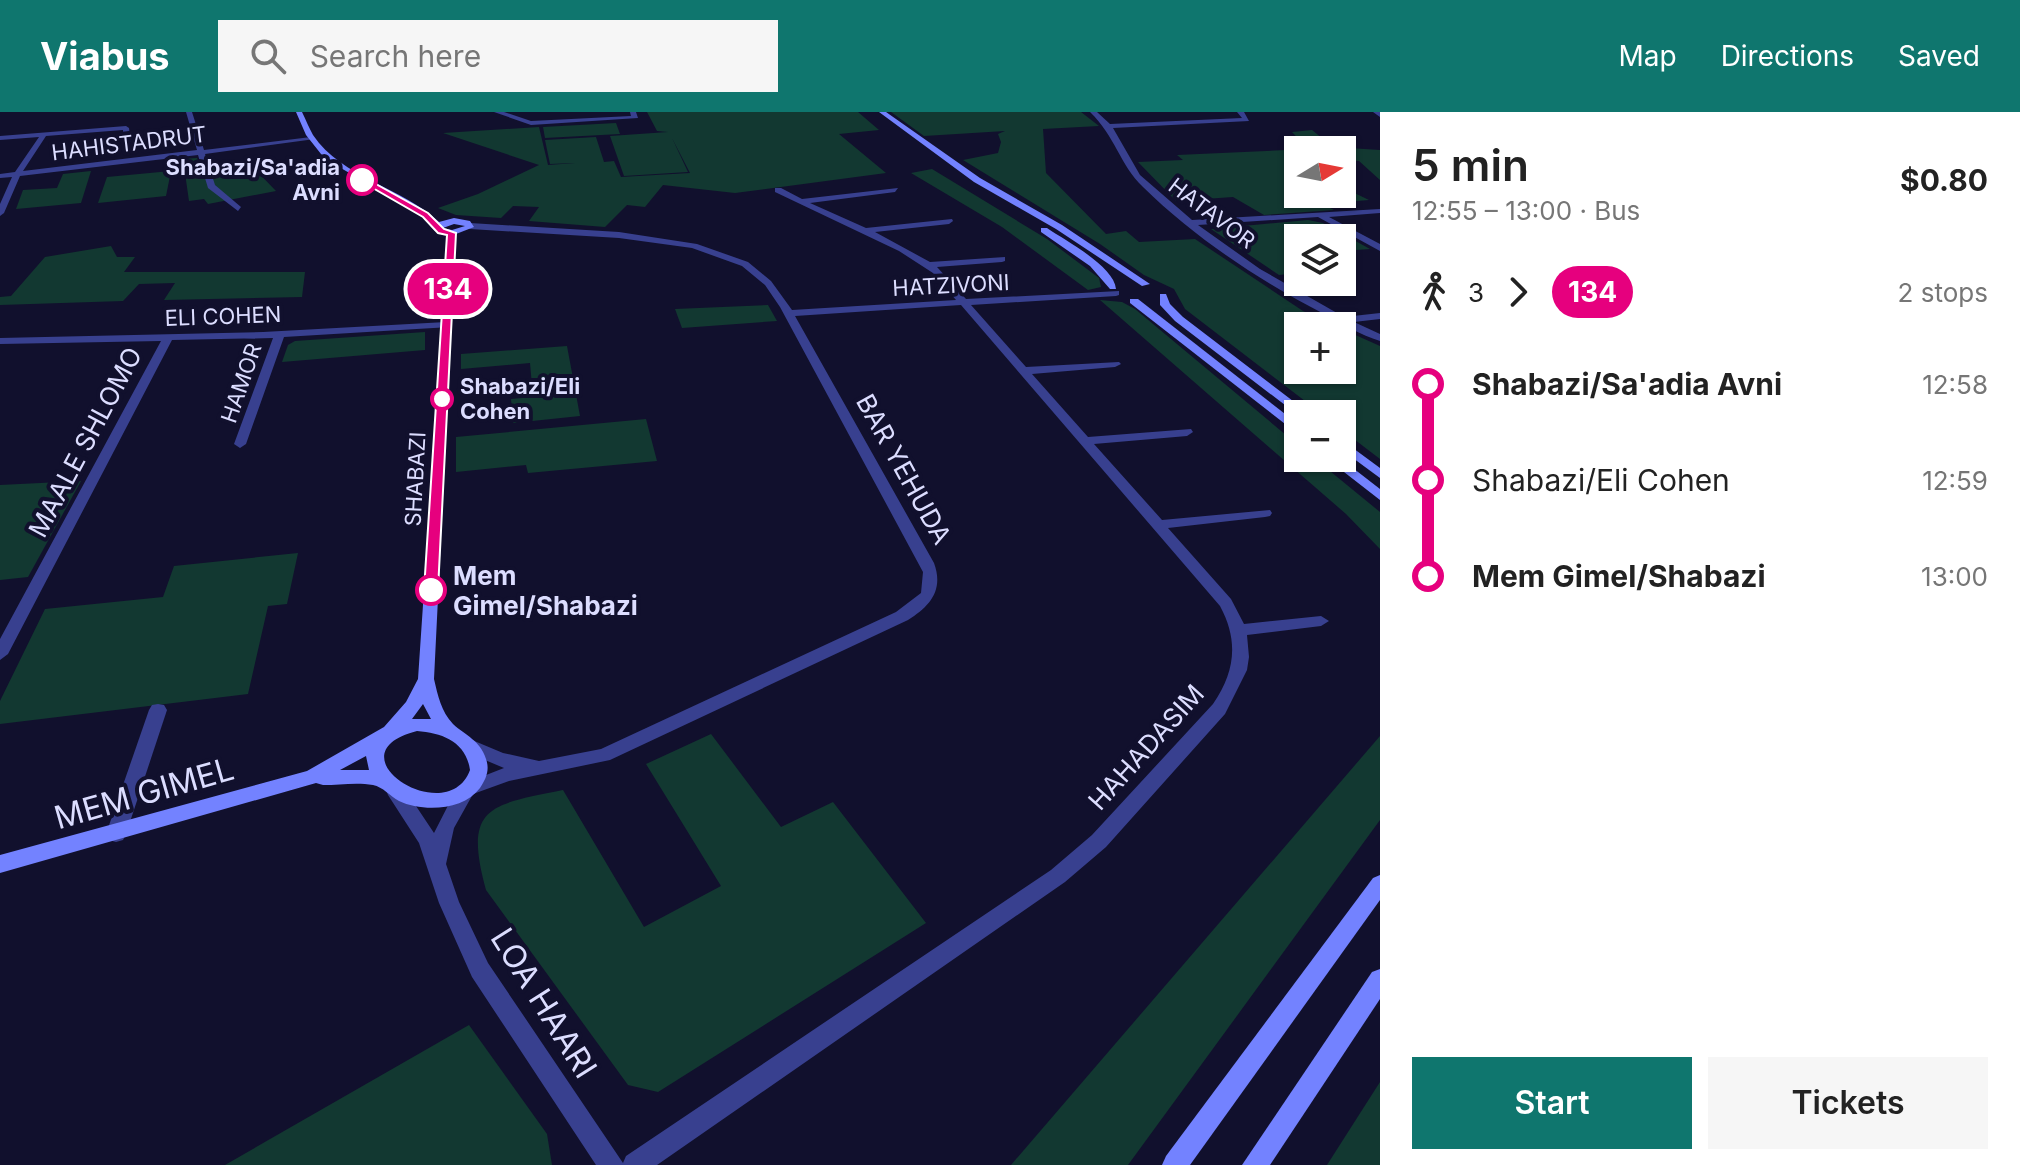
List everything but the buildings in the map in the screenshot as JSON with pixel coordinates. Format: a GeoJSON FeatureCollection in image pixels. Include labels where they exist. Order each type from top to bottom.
{"type":"FeatureCollection","features":[{"type":"Feature","properties":{"kind":"street"},"geometry":{"type":"LineString","coordinates":[[189,112],[213,189],[238,209]]}},
{"type":"Feature","properties":{"kind":"street"},"geometry":{"type":"LineString","coordinates":[[299,112],[311,139],[339,167],[425,215],[454,227]]}},
{"type":"Feature","properties":{"kind":"street"},"geometry":{"type":"LineString","coordinates":[[497,112],[531,123],[635,118],[633,112]]}},
{"type":"Feature","properties":{"kind":"street"},"geometry":{"type":"LineString","coordinates":[[882,112],[972,176],[1159,290],[1165,305],[1179,319],[1286,400]]}},
{"type":"Feature","properties":{"kind":"street","name":"HATAVOR"},"geometry":{"type":"LineString","coordinates":[[1093,112],[1110,126],[1133,172],[1190,223],[1329,312]]}},
{"type":"Feature","properties":{"kind":"street"},"geometry":{"type":"LineString","coordinates":[[1110,126],[1247,120],[1240,112]]}},
{"type":"Feature","properties":{"kind":"street"},"geometry":{"type":"LineString","coordinates":[[870,115],[973,189],[1066,245],[1111,281],[1114,290],[1134,301],[1284,419]]}},
{"type":"Feature","properties":{"kind":"street"},"geometry":{"type":"LineString","coordinates":[[0,138],[126,128],[127,145]]}},
{"type":"Feature","properties":{"kind":"street"},"geometry":{"type":"LineString","coordinates":[[0,213],[17,174],[43,136]]}},
{"type":"Feature","properties":{"kind":"street","name":"HAHISTADRUT"},"geometry":{"type":"LineString","coordinates":[[0,176],[311,139]]}},
{"type":"Feature","properties":{"kind":"street"},"geometry":{"type":"LineString","coordinates":[[778,190],[929,265],[1226,603],[1240,630],[1321,621]]}},
{"type":"Feature","properties":{"kind":"street"},"geometry":{"type":"LineString","coordinates":[[799,202],[895,190]]}},
{"type":"Feature","properties":{"kind":"street"},"geometry":{"type":"LineString","coordinates":[[1190,223],[1380,211]]}},
{"type":"Feature","properties":{"kind":"street"},"geometry":{"type":"LineString","coordinates":[[425,215],[454,227]]}},
{"type":"Feature","properties":{"kind":"street"},"geometry":{"type":"LineString","coordinates":[[1319,215],[1380,248]]}},
{"type":"Feature","properties":{"kind":"street"},"geometry":{"type":"LineString","coordinates":[[860,231],[949,221]]}},
{"type":"Feature","properties":{"kind":"street","name":"BAR YEHUDA"},"geometry":{"type":"LineString","coordinates":[[454,227],[647,238],[713,251],[757,273],[777,294],[788,313],[927,563],[932,578],[929,595],[902,616],[604,755],[508,774],[468,789]]}},
{"type":"Feature","properties":{"kind":"street","name":"SHABAZI"},"geometry":{"type":"LineString","coordinates":[[448,730],[432,707],[426,679],[454,227]]}},
{"type":"Feature","properties":{"kind":"street"},"geometry":{"type":"LineString","coordinates":[[929,265],[1002,259]]}},
{"type":"Feature","properties":{"kind":"street"},"geometry":{"type":"LineString","coordinates":[[1114,290],[1125,282],[1145,284]]}},
{"type":"Feature","properties":{"kind":"street","name":"HATZIVONI"},"geometry":{"type":"LineString","coordinates":[[788,313],[965,304],[1114,290]]}},
{"type":"Feature","properties":{"kind":"street"},"geometry":{"type":"LineString","coordinates":[[1134,301],[1153,301],[1163,296]]}},
{"type":"Feature","properties":{"kind":"street"},"geometry":{"type":"LineString","coordinates":[[1356,318],[1380,316]]}},
{"type":"Feature","properties":{"kind":"street","name":"ELI COHEN"},"geometry":{"type":"LineString","coordinates":[[0,341],[279,335],[446,325]]}},
{"type":"Feature","properties":{"kind":"street","name":"HATAVOR"},"geometry":{"type":"LineString","coordinates":[[1356,327],[1380,338]]}},
{"type":"Feature","properties":{"kind":"street","name":"HAMOR"},"geometry":{"type":"LineString","coordinates":[[240,444],[279,335]]}},
{"type":"Feature","properties":{"kind":"street","name":"MAALE SHLOMO"},"geometry":{"type":"LineString","coordinates":[[0,654],[168,337]]}},
{"type":"Feature","properties":{"kind":"street"},"geometry":{"type":"LineString","coordinates":[[1023,371],[1115,364]]}},
{"type":"Feature","properties":{"kind":"street"},"geometry":{"type":"LineString","coordinates":[[1085,441],[1187,432]]}},
{"type":"Feature","properties":{"kind":"street"},"geometry":{"type":"LineString","coordinates":[[1356,455],[1380,474]]}},
{"type":"Feature","properties":{"kind":"street"},"geometry":{"type":"LineString","coordinates":[[1350,472],[1380,496]]}},
{"type":"Feature","properties":{"kind":"street"},"geometry":{"type":"LineString","coordinates":[[1158,525],[1265,513]]}},
{"type":"Feature","properties":{"kind":"street","name":"HAHADASIM"},"geometry":{"type":"LineString","coordinates":[[635,1165],[1041,888],[1087,852],[1227,698],[1243,663],[1240,630]]}},
{"type":"Feature","properties":{"kind":"street","name":"SHABAZI"},"geometry":{"type":"LineString","coordinates":[[385,736],[413,706],[426,679]]}},
{"type":"Feature","properties":{"kind":"street"},"geometry":{"type":"LineString","coordinates":[[116,834],[158,710]]}},
{"type":"Feature","properties":{"kind":"street"},"geometry":{"type":"LineString","coordinates":[[437,868],[442,834],[479,770],[472,747],[448,730],[417,724],[385,736],[373,758],[389,785],[411,797],[436,801],[468,789]]}},
{"type":"Feature","properties":{"kind":"street","name":"MEM GIMEL"},"geometry":{"type":"LineString","coordinates":[[0,864],[305,779],[344,763],[385,736]]}},
{"type":"Feature","properties":{"kind":"street","name":"BAR YEHUDA"},"geometry":{"type":"LineString","coordinates":[[472,747],[484,755],[508,762],[557,766]]}},
{"type":"Feature","properties":{"kind":"street","name":"MEM GIMEL"},"geometry":{"type":"LineString","coordinates":[[305,779],[355,776],[389,785]]}},
{"type":"Feature","properties":{"kind":"street","name":"LOA HAARI"},"geometry":{"type":"LineString","coordinates":[[389,785],[420,824],[458,924],[480,970],[611,1165]]}},
{"type":"Feature","properties":{"kind":"street"},"geometry":{"type":"LineString","coordinates":[[1175,1165],[1380,884]]}},
{"type":"Feature","properties":{"kind":"street"},"geometry":{"type":"LineString","coordinates":[[1255,1165],[1380,980]]}},
{"type":"Feature","properties":{"kind":"green space"},"geometry":{"type":"Polygon","coordinates":[[[647,112],[858,112],[879,130],[839,134],[886,173],[735,193],[663,185],[645,207],[627,205],[605,227],[529,221],[539,207],[513,206],[501,218],[456,215],[438,208],[478,194],[539,165],[443,133],[539,127],[548,165],[575,163],[550,164],[545,140],[596,137],[604,162],[614,161],[621,177],[690,173],[672,138],[688,172],[624,176],[610,136],[668,132],[657,131],[647,112]]]}},
{"type":"Feature","properties":{"kind":"green space"},"geometry":{"type":"Polygon","coordinates":[[[891,112],[1081,112],[1099,126],[1043,129],[1046,173],[1106,234],[1126,231],[1139,242],[1195,239],[1305,312],[1284,312],[1284,384],[1356,384],[1356,335],[1380,346],[1380,459],[1356,441],[1356,400],[1304,400],[1185,309],[1174,289],[1144,275],[1100,244],[963,160],[998,153],[1001,142],[998,134],[1005,131],[924,136],[891,112]]]}},
{"type":"Feature","properties":{"kind":"green space"},"geometry":{"type":"Polygon","coordinates":[[[616,123],[620,134],[545,138],[543,127],[616,123]]]}},
{"type":"Feature","properties":{"kind":"green space"},"geometry":{"type":"Polygon","coordinates":[[[1312,130],[1319,136],[1296,136],[1292,132],[1312,130]]]}},
{"type":"Feature","properties":{"kind":"green space"},"geometry":{"type":"Polygon","coordinates":[[[1356,148],[1380,150],[1380,180],[1356,161],[1356,148]]]}},
{"type":"Feature","properties":{"kind":"green space"},"geometry":{"type":"Polygon","coordinates":[[[1284,150],[1284,208],[1334,210],[1264,215],[1233,197],[1176,201],[1138,162],[1183,160],[1177,155],[1284,150]]]}},
{"type":"Feature","properties":{"kind":"green space"},"geometry":{"type":"Polygon","coordinates":[[[197,158],[202,169],[249,163],[276,191],[208,204],[204,199],[189,201],[183,159],[197,158]]]}},
{"type":"Feature","properties":{"kind":"green space"},"geometry":{"type":"Polygon","coordinates":[[[932,169],[1047,239],[1099,278],[1101,287],[1088,290],[1002,227],[911,173],[932,169]]]}},
{"type":"Feature","properties":{"kind":"green space"},"geometry":{"type":"Polygon","coordinates":[[[91,171],[81,203],[16,209],[23,190],[57,188],[63,174],[91,171]]]}},
{"type":"Feature","properties":{"kind":"green space"},"geometry":{"type":"Polygon","coordinates":[[[171,171],[166,196],[98,203],[107,177],[171,171]]]}},
{"type":"Feature","properties":{"kind":"green space"},"geometry":{"type":"Polygon","coordinates":[[[1356,194],[1369,200],[1356,201],[1356,194]]]}},
{"type":"Feature","properties":{"kind":"green space"},"geometry":{"type":"Polygon","coordinates":[[[1308,220],[1325,224],[1284,224],[1284,274],[1279,275],[1211,229],[1308,220]]]}},
{"type":"Feature","properties":{"kind":"green space"},"geometry":{"type":"Polygon","coordinates":[[[1356,241],[1370,249],[1356,250],[1356,241]]]}},
{"type":"Feature","properties":{"kind":"green space"},"geometry":{"type":"Polygon","coordinates":[[[111,246],[117,257],[135,257],[124,272],[305,272],[302,297],[164,300],[175,283],[139,284],[123,301],[0,305],[0,297],[11,296],[45,257],[111,246]]]}},
{"type":"Feature","properties":{"kind":"green space"},"geometry":{"type":"Polygon","coordinates":[[[1100,300],[1122,302],[1135,309],[1284,433],[1284,460],[1100,300]]]}},
{"type":"Feature","properties":{"kind":"green space"},"geometry":{"type":"Polygon","coordinates":[[[768,305],[777,321],[682,328],[675,309],[768,305]]]}},
{"type":"Feature","properties":{"kind":"green space"},"geometry":{"type":"Polygon","coordinates":[[[425,332],[425,350],[282,362],[288,345],[295,341],[425,332]]]}},
{"type":"Feature","properties":{"kind":"green space"},"geometry":{"type":"Polygon","coordinates":[[[567,346],[580,416],[513,423],[511,399],[533,397],[530,363],[461,369],[461,354],[567,346]]]}},
{"type":"Feature","properties":{"kind":"green space"},"geometry":{"type":"Polygon","coordinates":[[[646,419],[657,461],[528,473],[526,465],[456,472],[456,437],[646,419]]]}},
{"type":"Feature","properties":{"kind":"green space"},"geometry":{"type":"Polygon","coordinates":[[[1298,472],[1331,472],[1380,512],[1380,549],[1298,472]]]}},
{"type":"Feature","properties":{"kind":"green space"},"geometry":{"type":"Polygon","coordinates":[[[81,481],[28,577],[0,580],[0,485],[81,481]]]}},
{"type":"Feature","properties":{"kind":"green space"},"geometry":{"type":"Polygon","coordinates":[[[298,553],[287,604],[268,606],[248,694],[0,724],[0,701],[45,609],[163,597],[174,566],[298,553]]]}},
{"type":"Feature","properties":{"kind":"green space"},"geometry":{"type":"Polygon","coordinates":[[[711,734],[781,827],[833,802],[926,923],[658,1092],[628,1085],[486,890],[478,841],[481,825],[488,814],[500,806],[563,790],[644,927],[721,886],[646,764],[711,734]]]}},
{"type":"Feature","properties":{"kind":"green space"},"geometry":{"type":"Polygon","coordinates":[[[1380,736],[1380,820],[1128,1165],[1011,1165],[1380,736]]]}},
{"type":"Feature","properties":{"kind":"green space"},"geometry":{"type":"Polygon","coordinates":[[[469,1025],[547,1134],[552,1165],[225,1165],[469,1025]]]}},
{"type":"Feature","properties":{"kind":"green space"},"geometry":{"type":"Polygon","coordinates":[[[1380,1082],[1380,1165],[1327,1165],[1380,1082]]]}},
{"type":"Feature","properties":{"kind":"bus line","name":"134"},"geometry":{"type":"LineString","coordinates":[[362,180],[425,215],[441,231],[452,233],[431,590]]}},
{"type":"Feature","properties":{"kind":"place","name":"Shabazi/Sa'adia Avni"},"geometry":{"type":"Point","coordinates":[362,180]}},
{"type":"Feature","properties":{"kind":"place","name":"Shabazi/Eli Cohen"},"geometry":{"type":"Point","coordinates":[442,399]}},
{"type":"Feature","properties":{"kind":"place","name":"Mem Gimel/Shabazi"},"geometry":{"type":"Point","coordinates":[431,590]}}]}
